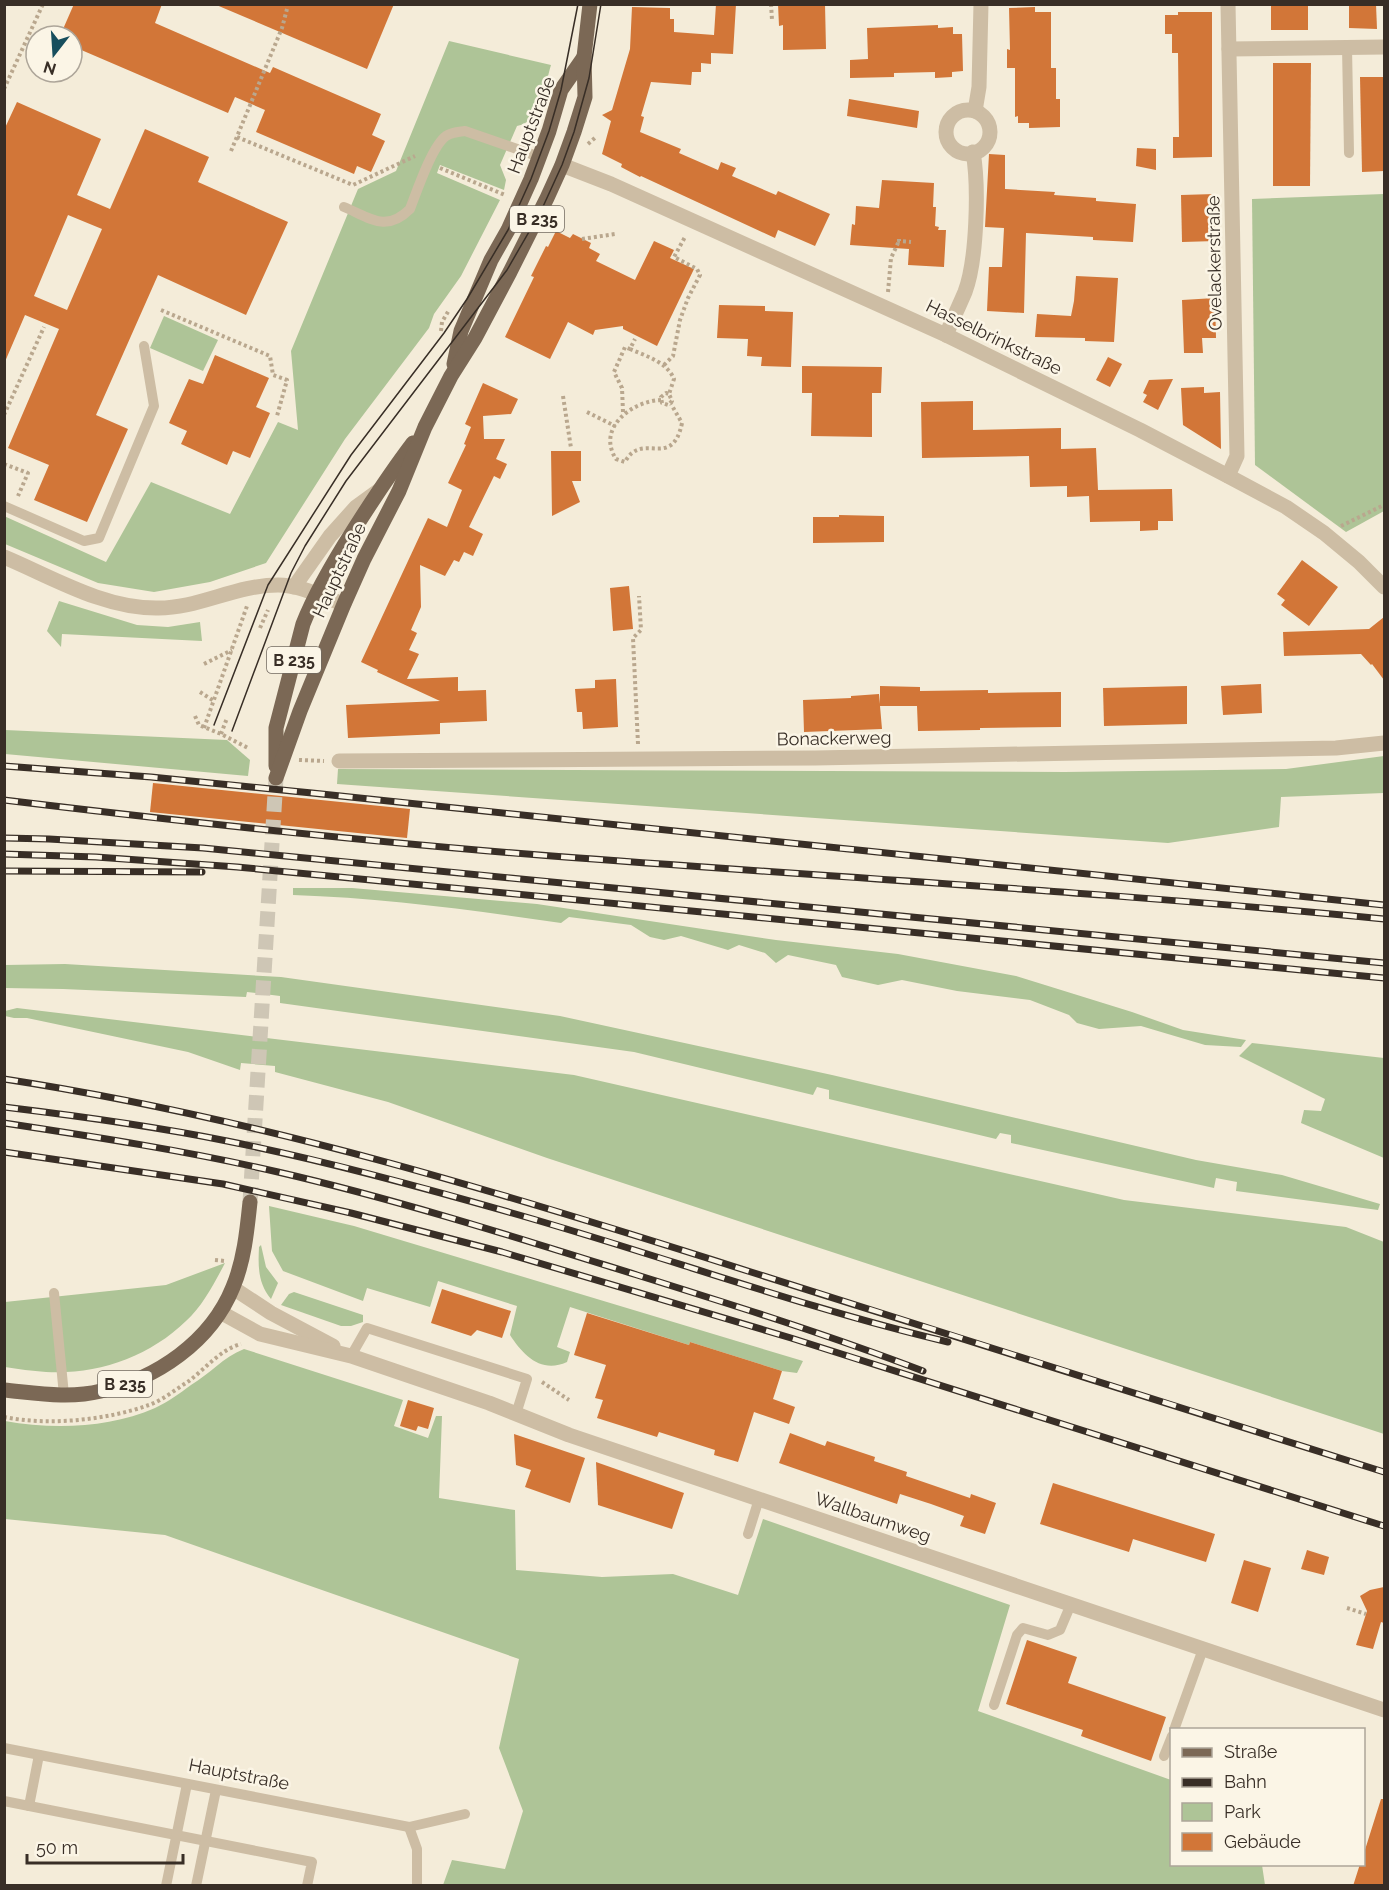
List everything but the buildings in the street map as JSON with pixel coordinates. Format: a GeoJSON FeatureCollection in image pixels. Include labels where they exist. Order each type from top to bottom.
{"type":"FeatureCollection","features":[{"type":"Feature","properties":{"kind":"main road","name":"Hauptstraße"},"geometry":{"type":"LineString","coordinates":[[426,427],[379,491],[335,561],[316,594],[303,624],[276,728],[276,778],[300,711],[344,604],[399,491],[426,427],[510,272],[562,165],[585,97],[584,57],[590,4]]}},
{"type":"Feature","properties":{"kind":"main road","name":"Hauptstraße"},"geometry":{"type":"LineString","coordinates":[[452,376],[461,331],[470,309],[540,157],[561,90],[584,57]]}},
{"type":"Feature","properties":{"kind":"main road"},"geometry":{"type":"LineString","coordinates":[[540,157],[562,165]]}},
{"type":"Feature","properties":{"kind":"main road","name":"B 235"},"geometry":{"type":"LineString","coordinates":[[4,1390],[64,1395],[100,1392],[141,1378],[177,1357],[201,1336],[220,1312],[233,1288],[243,1251],[250,1202]]}},
{"type":"Feature","properties":{"kind":"street"},"geometry":{"type":"LineString","coordinates":[[975,111],[980,87],[981,4]]}},
{"type":"Feature","properties":{"kind":"street","name":"Ovelackerstraße"},"geometry":{"type":"LineString","coordinates":[[1228,4],[1237,456],[1228,476]]}},
{"type":"Feature","properties":{"kind":"street"},"geometry":{"type":"LineString","coordinates":[[1229,49],[1384,47]]}},
{"type":"Feature","properties":{"kind":"street"},"geometry":{"type":"LineString","coordinates":[[975,111],[982,115],[990,130],[984,146],[973,152],[961,152],[953,148],[948,141],[947,124],[958,112],[975,111]]}},
{"type":"Feature","properties":{"kind":"street"},"geometry":{"type":"LineString","coordinates":[[946,335],[965,291],[972,259],[976,170],[973,152]]}},
{"type":"Feature","properties":{"kind":"street","name":"Hasselbrinkstraße"},"geometry":{"type":"LineString","coordinates":[[562,165],[611,184],[946,335],[1140,430],[1286,507],[1324,533],[1359,562],[1384,587]]}},
{"type":"Feature","properties":{"kind":"street","name":"Hauptstraße"},"geometry":{"type":"LineString","coordinates":[[294,587],[330,536],[356,507],[379,491]]}},
{"type":"Feature","properties":{"kind":"street"},"geometry":{"type":"LineString","coordinates":[[4,557],[95,596],[139,608],[180,606],[236,590],[268,585],[294,587],[344,604]]}},
{"type":"Feature","properties":{"kind":"street","name":"Bonackerweg"},"geometry":{"type":"LineString","coordinates":[[339,761],[867,757],[1336,748],[1384,743]]}},
{"type":"Feature","properties":{"kind":"street","name":"Wallbaumweg"},"geometry":{"type":"LineString","coordinates":[[233,1288],[271,1313],[351,1356]]}},
{"type":"Feature","properties":{"kind":"street","name":"Wallbaumweg"},"geometry":{"type":"LineString","coordinates":[[220,1312],[260,1334],[351,1356],[489,1403],[569,1435],[1384,1710]]}},
{"type":"Feature","properties":{"kind":"lane"},"geometry":{"type":"LineString","coordinates":[[1347,47],[1349,153]]}},
{"type":"Feature","properties":{"kind":"lane"},"geometry":{"type":"LineString","coordinates":[[344,207],[380,223],[393,221],[403,215],[410,209],[430,161],[444,138],[452,132],[465,132],[540,157]]}},
{"type":"Feature","properties":{"kind":"lane"},"geometry":{"type":"LineString","coordinates":[[8,508],[84,542],[99,538],[154,406],[144,346]]}},
{"type":"Feature","properties":{"kind":"lane"},"geometry":{"type":"LineString","coordinates":[[54,1293],[64,1395]]}},
{"type":"Feature","properties":{"kind":"lane"},"geometry":{"type":"LineString","coordinates":[[351,1356],[367,1328],[527,1379],[516,1414]]}},
{"type":"Feature","properties":{"kind":"lane"},"geometry":{"type":"LineString","coordinates":[[748,1534],[759,1499]]}},
{"type":"Feature","properties":{"kind":"lane"},"geometry":{"type":"LineString","coordinates":[[994,1705],[1017,1635],[1023,1628],[1048,1635],[1060,1630],[1071,1604]]}},
{"type":"Feature","properties":{"kind":"lane"},"geometry":{"type":"LineString","coordinates":[[1175,1728],[1203,1649]]}},
{"type":"Feature","properties":{"kind":"lane"},"geometry":{"type":"LineString","coordinates":[[1164,1756],[1170,1741]]}},
{"type":"Feature","properties":{"kind":"lane","name":"Hauptstraße"},"geometry":{"type":"LineString","coordinates":[[4,1748],[409,1827],[465,1814]]}},
{"type":"Feature","properties":{"kind":"lane"},"geometry":{"type":"LineString","coordinates":[[28,1806],[39,1755]]}},
{"type":"Feature","properties":{"kind":"lane"},"geometry":{"type":"LineString","coordinates":[[166,1886],[187,1784]]}},
{"type":"Feature","properties":{"kind":"lane"},"geometry":{"type":"LineString","coordinates":[[196,1886],[216,1790]]}},
{"type":"Feature","properties":{"kind":"lane"},"geometry":{"type":"LineString","coordinates":[[4,1801],[312,1862],[308,1886]]}},
{"type":"Feature","properties":{"kind":"lane"},"geometry":{"type":"LineString","coordinates":[[409,1827],[417,1849],[417,1886]]}},
{"type":"Feature","properties":{"kind":"path"},"geometry":{"type":"LineString","coordinates":[[4,89],[43,4]]}},
{"type":"Feature","properties":{"kind":"path"},"geometry":{"type":"LineString","coordinates":[[771,4],[772,20]]}},
{"type":"Feature","properties":{"kind":"path"},"geometry":{"type":"LineString","coordinates":[[231,151],[282,28],[287,9]]}},
{"type":"Feature","properties":{"kind":"path"},"geometry":{"type":"LineString","coordinates":[[237,137],[353,185],[414,155],[430,161],[443,170],[506,196]]}},
{"type":"Feature","properties":{"kind":"path"},"geometry":{"type":"LineString","coordinates":[[664,366],[673,356],[680,320],[700,275],[698,269],[674,257],[693,221]]}},
{"type":"Feature","properties":{"kind":"path"},"geometry":{"type":"LineString","coordinates":[[582,239],[615,234]]}},
{"type":"Feature","properties":{"kind":"path"},"geometry":{"type":"LineString","coordinates":[[882,306],[889,289],[891,258],[899,240],[911,242]]}},
{"type":"Feature","properties":{"kind":"path"},"geometry":{"type":"LineString","coordinates":[[160,310],[270,356],[273,375],[287,380],[277,416]]}},
{"type":"Feature","properties":{"kind":"path"},"geometry":{"type":"LineString","coordinates":[[4,415],[44,327]]}},
{"type":"Feature","properties":{"kind":"path"},"geometry":{"type":"LineString","coordinates":[[630,349],[635,339]]}},
{"type":"Feature","properties":{"kind":"path"},"geometry":{"type":"LineString","coordinates":[[623,413],[621,388],[614,372],[625,346],[664,366],[674,379],[669,394],[672,398],[671,404],[682,423],[677,441],[670,447],[644,448],[634,451],[625,462],[616,459],[611,450],[610,441],[623,413],[642,403],[661,400]]}},
{"type":"Feature","properties":{"kind":"path"},"geometry":{"type":"LineString","coordinates":[[661,400],[663,394],[669,394]]}},
{"type":"Feature","properties":{"kind":"path"},"geometry":{"type":"LineString","coordinates":[[563,396],[571,448]]}},
{"type":"Feature","properties":{"kind":"path"},"geometry":{"type":"LineString","coordinates":[[661,400],[665,405],[671,404]]}},
{"type":"Feature","properties":{"kind":"path"},"geometry":{"type":"LineString","coordinates":[[587,412],[615,426]]}},
{"type":"Feature","properties":{"kind":"path"},"geometry":{"type":"LineString","coordinates":[[4,464],[28,473],[8,508]]}},
{"type":"Feature","properties":{"kind":"path"},"geometry":{"type":"LineString","coordinates":[[1324,533],[1384,505]]}},
{"type":"Feature","properties":{"kind":"path"},"geometry":{"type":"LineString","coordinates":[[638,759],[633,638],[641,630],[639,596]]}},
{"type":"Feature","properties":{"kind":"path"},"geometry":{"type":"LineString","coordinates":[[204,728],[249,602]]}},
{"type":"Feature","properties":{"kind":"path"},"geometry":{"type":"LineString","coordinates":[[260,628],[268,610]]}},
{"type":"Feature","properties":{"kind":"path"},"geometry":{"type":"LineString","coordinates":[[204,664],[232,650]]}},
{"type":"Feature","properties":{"kind":"path"},"geometry":{"type":"LineString","coordinates":[[200,692],[213,701]]}},
{"type":"Feature","properties":{"kind":"path"},"geometry":{"type":"LineString","coordinates":[[195,716],[199,725],[248,748]]}},
{"type":"Feature","properties":{"kind":"path"},"geometry":{"type":"LineString","coordinates":[[221,734],[226,718]]}},
{"type":"Feature","properties":{"kind":"path"},"geometry":{"type":"LineString","coordinates":[[285,754],[301,761],[339,761]]}},
{"type":"Feature","properties":{"kind":"path"},"geometry":{"type":"LineString","coordinates":[[1347,1608],[1366,1614]]}},
{"type":"Feature","properties":{"kind":"green space"},"geometry":{"type":"Polygon","coordinates":[[[449,41],[551,65],[541,102],[526,123],[517,126],[500,165],[506,180],[504,190],[440,165],[437,173],[500,200],[461,276],[434,314],[429,328],[345,439],[266,563],[210,582],[154,592],[98,583],[5,544],[4,516],[106,562],[151,482],[230,514],[278,422],[298,430],[291,351],[358,189],[396,171],[449,41]]]}},
{"type":"Feature","properties":{"kind":"green space"},"geometry":{"type":"Polygon","coordinates":[[[1384,194],[1384,511],[1346,532],[1255,465],[1252,199],[1384,194]]]}},
{"type":"Feature","properties":{"kind":"green space"},"geometry":{"type":"Polygon","coordinates":[[[164,316],[218,340],[203,371],[150,348],[164,316]]]}},
{"type":"Feature","properties":{"kind":"green space"},"geometry":{"type":"Polygon","coordinates":[[[59,601],[137,625],[168,627],[200,622],[202,641],[62,634],[61,647],[47,631],[59,601]]]}},
{"type":"Feature","properties":{"kind":"green space"},"geometry":{"type":"Polygon","coordinates":[[[5,730],[227,740],[250,760],[248,776],[5,754],[5,730]]]}},
{"type":"Feature","properties":{"kind":"green space"},"geometry":{"type":"Polygon","coordinates":[[[1384,756],[1384,793],[1281,797],[1279,827],[1168,843],[337,784],[338,769],[1065,772],[1286,769],[1384,756]]]}},
{"type":"Feature","properties":{"kind":"green space"},"geometry":{"type":"Polygon","coordinates":[[[293,888],[352,888],[537,904],[776,940],[898,954],[1016,976],[1183,1030],[1246,1040],[1241,1047],[1205,1045],[1141,1026],[1099,1029],[1077,1023],[1069,1015],[1030,1000],[957,991],[902,980],[878,985],[842,977],[836,965],[788,955],[776,963],[765,953],[739,945],[728,950],[681,936],[664,940],[650,937],[631,925],[569,917],[561,923],[394,902],[293,895],[293,888]]]}},
{"type":"Feature","properties":{"kind":"green space"},"geometry":{"type":"Polygon","coordinates":[[[65,964],[281,977],[560,1016],[832,1075],[1196,1160],[1282,1175],[1380,1204],[1378,1210],[1236,1191],[1237,1182],[1216,1178],[1214,1188],[1011,1143],[1011,1135],[1000,1133],[996,1139],[829,1099],[829,1090],[817,1087],[813,1095],[634,1052],[280,1003],[280,996],[247,992],[246,997],[5,988],[5,965],[65,964]]]}},
{"type":"Feature","properties":{"kind":"green space"},"geometry":{"type":"Polygon","coordinates":[[[17,1008],[574,1075],[1124,1200],[1346,1227],[1384,1242],[1384,1434],[547,1158],[388,1102],[275,1072],[275,1066],[241,1063],[240,1070],[188,1052],[27,1018],[5,1016],[5,1011],[17,1008]]]}},
{"type":"Feature","properties":{"kind":"green space"},"geometry":{"type":"Polygon","coordinates":[[[1252,1043],[1384,1058],[1384,1158],[1301,1123],[1304,1110],[1321,1111],[1325,1099],[1239,1056],[1252,1043]]]}},
{"type":"Feature","properties":{"kind":"green space"},"geometry":{"type":"Polygon","coordinates":[[[269,1206],[354,1226],[803,1361],[797,1373],[782,1371],[690,1342],[689,1345],[570,1307],[557,1347],[570,1352],[567,1362],[549,1366],[541,1364],[527,1355],[510,1335],[517,1306],[438,1281],[430,1307],[367,1288],[363,1301],[283,1271],[272,1251],[269,1206]]]}},
{"type":"Feature","properties":{"kind":"green space"},"geometry":{"type":"Polygon","coordinates":[[[261,1245],[266,1267],[278,1283],[271,1299],[260,1274],[259,1247],[261,1245]]]}},
{"type":"Feature","properties":{"kind":"green space"},"geometry":{"type":"Polygon","coordinates":[[[225,1263],[208,1294],[192,1315],[171,1334],[139,1354],[103,1367],[65,1372],[5,1367],[5,1302],[166,1285],[225,1263]]]}},
{"type":"Feature","properties":{"kind":"green space"},"geometry":{"type":"Polygon","coordinates":[[[294,1292],[363,1315],[363,1322],[341,1326],[281,1305],[289,1294],[294,1292]]]}},
{"type":"Feature","properties":{"kind":"green space"},"geometry":{"type":"Polygon","coordinates":[[[244,1349],[403,1400],[394,1426],[428,1438],[436,1416],[442,1416],[439,1498],[515,1510],[516,1570],[602,1577],[673,1574],[738,1595],[763,1519],[1010,1605],[978,1711],[1170,1780],[1170,1866],[1262,1866],[1265,1885],[443,1885],[452,1860],[505,1869],[523,1811],[499,1748],[519,1659],[165,1535],[5,1519],[5,1421],[62,1426],[100,1423],[137,1415],[169,1400],[230,1356],[244,1349]]]}},
{"type":"Feature","properties":{"kind":"tunnel"},"geometry":{"type":"LineString","coordinates":[[250,1202],[276,778]]}},
{"type":"Feature","properties":{"kind":"tram line"},"geometry":{"type":"LineString","coordinates":[[214,725],[268,585],[351,455],[444,333],[467,299],[508,230],[549,131],[561,90],[578,4]]}},
{"type":"Feature","properties":{"kind":"tram line"},"geometry":{"type":"LineString","coordinates":[[232,731],[291,573],[305,546],[346,481],[507,270],[541,211],[574,132],[589,78],[601,4]]}},
{"type":"Feature","properties":{"kind":"railway"},"geometry":{"type":"LineString","coordinates":[[4,766],[151,777],[312,793],[1384,905]]}},
{"type":"Feature","properties":{"kind":"railway"},"geometry":{"type":"LineString","coordinates":[[4,800],[278,831],[483,850],[1072,893],[1384,919]]}},
{"type":"Feature","properties":{"kind":"railway"},"geometry":{"type":"LineString","coordinates":[[4,838],[203,848],[1384,963]]}},
{"type":"Feature","properties":{"kind":"railway"},"geometry":{"type":"LineString","coordinates":[[4,854],[96,857],[237,867],[1384,978]]}},
{"type":"Feature","properties":{"kind":"railway"},"geometry":{"type":"LineString","coordinates":[[4,871],[202,872]]}},
{"type":"Feature","properties":{"kind":"railway"},"geometry":{"type":"LineString","coordinates":[[4,1079],[100,1095],[194,1115],[382,1161],[474,1187],[567,1214],[1384,1472]]}},
{"type":"Feature","properties":{"kind":"railway"},"geometry":{"type":"LineString","coordinates":[[4,1107],[171,1131],[263,1148],[335,1165],[512,1213],[783,1297],[948,1342]]}},
{"type":"Feature","properties":{"kind":"railway"},"geometry":{"type":"LineString","coordinates":[[4,1123],[210,1157],[413,1207],[709,1298],[923,1371]]}},
{"type":"Feature","properties":{"kind":"railway"},"geometry":{"type":"LineString","coordinates":[[4,1152],[223,1184],[351,1213],[502,1252],[791,1338],[1384,1526]]}}]}
